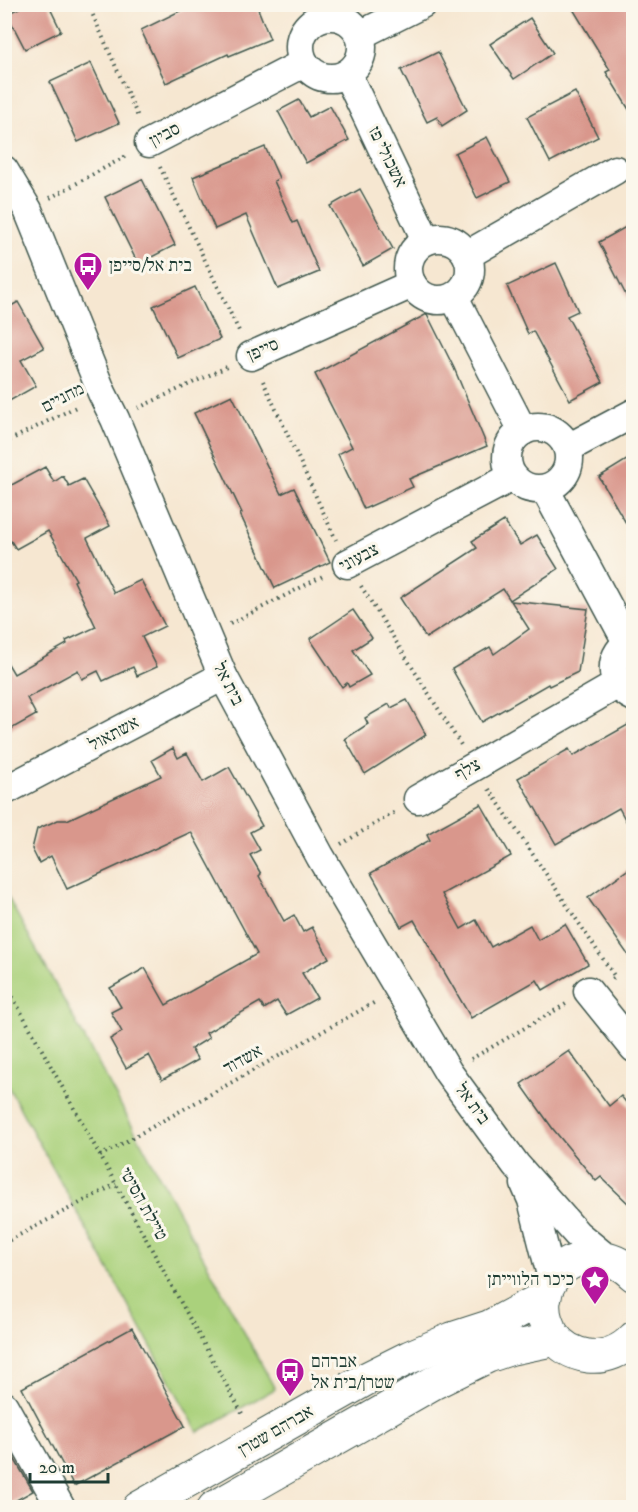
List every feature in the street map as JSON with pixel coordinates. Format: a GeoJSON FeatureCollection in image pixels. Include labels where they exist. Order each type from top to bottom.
{"type":"FeatureCollection","features":[{"type":"Feature","properties":{"kind":"street"},"geometry":{"type":"LineString","coordinates":[[360,35],[422,4]]}},
{"type":"Feature","properties":{"kind":"street"},"geometry":{"type":"LineString","coordinates":[[314,12],[346,20],[360,35],[362,53],[354,68],[347,74],[338,78],[319,76],[304,63],[300,44],[314,12]]}},
{"type":"Feature","properties":{"kind":"street","name":"סביון"},"geometry":{"type":"LineString","coordinates":[[149,143],[304,63]]}},
{"type":"Feature","properties":{"kind":"street","name":"אשכולי פז"},"geometry":{"type":"LineString","coordinates":[[347,74],[426,240]]}},
{"type":"Feature","properties":{"kind":"street","name":"בית אל"},"geometry":{"type":"LineString","coordinates":[[4,170],[28,210],[102,393],[115,419],[222,676],[320,856],[448,1072],[516,1166],[577,1234],[606,1257]]}},
{"type":"Feature","properties":{"kind":"street"},"geometry":{"type":"LineString","coordinates":[[467,255],[615,170]]}},
{"type":"Feature","properties":{"kind":"street"},"geometry":{"type":"LineString","coordinates":[[445,238],[462,247],[467,255],[470,274],[467,283],[454,297],[435,300],[426,298],[417,292],[408,274],[408,264],[417,246],[426,240],[445,238]]}},
{"type":"Feature","properties":{"kind":"street","name":"סייפן"},"geometry":{"type":"LineString","coordinates":[[251,356],[412,284]]}},
{"type":"Feature","properties":{"kind":"street"},"geometry":{"type":"LineString","coordinates":[[454,297],[523,430]]}},
{"type":"Feature","properties":{"kind":"street"},"geometry":{"type":"LineString","coordinates":[[568,448],[633,413]]}},
{"type":"Feature","properties":{"kind":"street"},"geometry":{"type":"LineString","coordinates":[[531,427],[549,429],[564,440],[568,448],[570,458],[563,478],[555,485],[545,489],[526,488],[512,477],[507,467],[506,456],[509,446],[523,430],[531,427]]}},
{"type":"Feature","properties":{"kind":"street","name":"צבעוני"},"geometry":{"type":"LineString","coordinates":[[347,564],[512,477]]}},
{"type":"Feature","properties":{"kind":"street"},"geometry":{"type":"LineString","coordinates":[[545,489],[630,641],[620,649],[613,666],[626,691]]}},
{"type":"Feature","properties":{"kind":"street","name":"אשתאול"},"geometry":{"type":"LineString","coordinates":[[4,791],[222,676]]}},
{"type":"Feature","properties":{"kind":"street","name":"צלף"},"geometry":{"type":"LineString","coordinates":[[418,799],[474,766],[626,691]]}},
{"type":"Feature","properties":{"kind":"street"},"geometry":{"type":"LineString","coordinates":[[588,992],[633,1048]]}},
{"type":"Feature","properties":{"kind":"street","name":"בית אל"},"geometry":{"type":"LineString","coordinates":[[516,1166],[532,1200],[548,1288]]}},
{"type":"Feature","properties":{"kind":"street","name":"אברהם שטרן"},"geometry":{"type":"LineString","coordinates":[[139,1508],[401,1361],[452,1339],[489,1327],[548,1288],[563,1268],[575,1260],[590,1256],[606,1257]]}},
{"type":"Feature","properties":{"kind":"street"},"geometry":{"type":"LineString","coordinates":[[606,1257],[621,1263],[633,1275]]}},
{"type":"Feature","properties":{"kind":"street"},"geometry":{"type":"LineString","coordinates":[[548,1288],[544,1312],[548,1327],[567,1349],[580,1355],[595,1357],[609,1355],[630,1346]]}},
{"type":"Feature","properties":{"kind":"street","name":"אברהם שטרן"},"geometry":{"type":"LineString","coordinates":[[214,1508],[433,1383],[488,1356],[512,1348],[556,1339]]}},
{"type":"Feature","properties":{"kind":"street"},"geometry":{"type":"LineString","coordinates":[[4,1406],[61,1508]]}},
{"type":"Feature","properties":{"kind":"path"},"geometry":{"type":"LineString","coordinates":[[88,4],[149,143],[347,564],[474,766],[615,977],[448,1072]]}},
{"type":"Feature","properties":{"kind":"path","name":"סביון"},"geometry":{"type":"LineString","coordinates":[[28,210],[149,143]]}},
{"type":"Feature","properties":{"kind":"path","name":"סייפן"},"geometry":{"type":"LineString","coordinates":[[115,419],[251,356]]}},
{"type":"Feature","properties":{"kind":"path","name":"מחניים"},"geometry":{"type":"LineString","coordinates":[[4,443],[102,393]]}},
{"type":"Feature","properties":{"kind":"path","name":"צבעוני"},"geometry":{"type":"LineString","coordinates":[[206,637],[347,564]]}},
{"type":"Feature","properties":{"kind":"path"},"geometry":{"type":"LineString","coordinates":[[320,856],[418,799]]}},
{"type":"Feature","properties":{"kind":"path","name":"טיילת הסיטי"},"geometry":{"type":"LineString","coordinates":[[4,981],[257,1441]]}},
{"type":"Feature","properties":{"kind":"path","name":"אשדוד"},"geometry":{"type":"LineString","coordinates":[[100,1156],[398,988]]}},
{"type":"Feature","properties":{"kind":"path"},"geometry":{"type":"LineString","coordinates":[[4,1243],[116,1184]]}},
{"type":"Feature","properties":{"kind":"green space"},"geometry":{"type":"Polygon","coordinates":[[[5,892],[275,1389],[198,1432],[5,1081],[5,892]]]}},
{"type":"Feature","properties":{"kind":"building"},"geometry":{"type":"Polygon","coordinates":[[[27,4],[48,4],[61,31],[25,49],[7,14],[27,4]]]}},
{"type":"Feature","properties":{"kind":"building"},"geometry":{"type":"Polygon","coordinates":[[[194,4],[256,4],[270,39],[229,56],[228,54],[166,83],[141,30],[194,4]]]}},
{"type":"Feature","properties":{"kind":"building"},"geometry":{"type":"Polygon","coordinates":[[[570,4],[633,4],[633,116],[606,72],[610,70],[570,4]]]}},
{"type":"Feature","properties":{"kind":"building"},"geometry":{"type":"Polygon","coordinates":[[[530,18],[553,53],[514,79],[490,44],[530,18]]]}},
{"type":"Feature","properties":{"kind":"building"},"geometry":{"type":"Polygon","coordinates":[[[438,52],[467,110],[442,126],[437,117],[427,122],[401,70],[438,52]]]}},
{"type":"Feature","properties":{"kind":"building"},"geometry":{"type":"Polygon","coordinates":[[[91,63],[119,123],[78,142],[50,82],[91,63]]]}},
{"type":"Feature","properties":{"kind":"building"},"geometry":{"type":"Polygon","coordinates":[[[575,92],[598,137],[550,162],[527,117],[575,92]]]}},
{"type":"Feature","properties":{"kind":"building"},"geometry":{"type":"Polygon","coordinates":[[[299,100],[309,117],[330,106],[349,140],[306,163],[278,111],[299,100]]]}},
{"type":"Feature","properties":{"kind":"building"},"geometry":{"type":"Polygon","coordinates":[[[487,137],[510,182],[477,198],[455,153],[487,137]]]}},
{"type":"Feature","properties":{"kind":"building"},"geometry":{"type":"Polygon","coordinates":[[[265,147],[279,178],[274,181],[293,223],[297,221],[319,272],[278,289],[246,215],[215,229],[193,177],[265,147]]]}},
{"type":"Feature","properties":{"kind":"building"},"geometry":{"type":"Polygon","coordinates":[[[142,179],[175,245],[138,264],[105,197],[142,179]]]}},
{"type":"Feature","properties":{"kind":"building"},"geometry":{"type":"Polygon","coordinates":[[[360,189],[393,249],[363,266],[330,206],[360,189]]]}},
{"type":"Feature","properties":{"kind":"building"},"geometry":{"type":"Polygon","coordinates":[[[633,223],[633,309],[599,242],[633,223]]]}},
{"type":"Feature","properties":{"kind":"building"},"geometry":{"type":"Polygon","coordinates":[[[556,263],[578,311],[567,316],[603,382],[570,400],[533,331],[528,334],[507,286],[556,263]]]}},
{"type":"Feature","properties":{"kind":"building"},"geometry":{"type":"Polygon","coordinates":[[[195,287],[220,339],[178,358],[153,306],[195,287]]]}},
{"type":"Feature","properties":{"kind":"building"},"geometry":{"type":"Polygon","coordinates":[[[18,302],[44,348],[21,360],[36,386],[4,404],[4,310],[18,302]]]}},
{"type":"Feature","properties":{"kind":"building"},"geometry":{"type":"Polygon","coordinates":[[[427,314],[454,368],[487,446],[409,479],[413,487],[364,509],[338,454],[352,447],[315,374],[427,314]]]}},
{"type":"Feature","properties":{"kind":"building"},"geometry":{"type":"Polygon","coordinates":[[[232,395],[281,494],[294,488],[330,562],[275,588],[194,413],[232,395]]]}},
{"type":"Feature","properties":{"kind":"building"},"geometry":{"type":"Polygon","coordinates":[[[633,456],[633,535],[599,477],[633,456]]]}},
{"type":"Feature","properties":{"kind":"building"},"geometry":{"type":"Polygon","coordinates":[[[45,467],[54,482],[63,476],[69,486],[83,479],[110,526],[87,538],[114,593],[141,580],[165,626],[142,637],[157,667],[137,676],[133,667],[103,681],[98,671],[82,679],[78,670],[27,698],[36,715],[4,733],[4,657],[14,674],[67,644],[66,641],[96,627],[74,581],[76,580],[48,531],[16,549],[11,541],[4,545],[4,489],[45,467]]]}},
{"type":"Feature","properties":{"kind":"building"},"geometry":{"type":"Polygon","coordinates":[[[504,521],[520,545],[537,535],[558,569],[510,600],[503,589],[426,638],[400,598],[477,548],[472,541],[504,521]]]}},
{"type":"Feature","properties":{"kind":"building"},"geometry":{"type":"Polygon","coordinates":[[[511,601],[588,609],[578,672],[549,686],[548,684],[482,722],[452,669],[490,647],[494,654],[529,629],[511,601]]]}},
{"type":"Feature","properties":{"kind":"building"},"geometry":{"type":"Polygon","coordinates":[[[353,610],[372,638],[353,650],[370,675],[349,687],[347,683],[342,687],[310,639],[353,610]]]}},
{"type":"Feature","properties":{"kind":"building"},"geometry":{"type":"Polygon","coordinates":[[[407,700],[426,735],[365,774],[345,739],[368,724],[365,718],[389,704],[391,708],[407,700]]]}},
{"type":"Feature","properties":{"kind":"building"},"geometry":{"type":"Polygon","coordinates":[[[633,722],[633,834],[619,808],[556,844],[518,778],[569,749],[573,756],[633,722]]]}},
{"type":"Feature","properties":{"kind":"building"},"geometry":{"type":"Polygon","coordinates":[[[173,748],[178,758],[187,753],[203,782],[229,767],[262,826],[250,832],[260,850],[250,855],[261,874],[259,876],[284,921],[294,915],[303,932],[312,927],[329,958],[302,973],[317,998],[286,1015],[277,1001],[264,1009],[260,1002],[206,1033],[209,1038],[191,1049],[198,1060],[162,1080],[149,1055],[126,1068],[110,1039],[122,1032],[111,1012],[121,1007],[110,988],[145,968],[166,1005],[257,954],[191,832],[67,889],[51,856],[39,863],[32,849],[37,829],[58,820],[67,820],[161,776],[152,760],[173,748]]]}},
{"type":"Feature","properties":{"kind":"building"},"geometry":{"type":"Polygon","coordinates":[[[481,804],[511,856],[442,894],[461,929],[476,920],[491,947],[530,925],[538,940],[565,924],[588,964],[543,990],[537,980],[471,1018],[414,920],[401,927],[371,873],[430,840],[427,834],[481,804]]]}},
{"type":"Feature","properties":{"kind":"building"},"geometry":{"type":"Polygon","coordinates":[[[633,866],[633,962],[588,898],[633,866]]]}},
{"type":"Feature","properties":{"kind":"building"},"geometry":{"type":"Polygon","coordinates":[[[569,1051],[609,1106],[621,1096],[633,1111],[633,1208],[601,1177],[596,1181],[553,1129],[521,1084],[569,1051]]]}},
{"type":"Feature","properties":{"kind":"building"},"geometry":{"type":"Polygon","coordinates":[[[132,1328],[185,1426],[74,1486],[22,1388],[132,1328]]]}},
{"type":"Feature","properties":{"kind":"building"},"geometry":{"type":"Polygon","coordinates":[[[4,1441],[33,1491],[4,1507],[4,1441]]]}},
{"type":"Feature","properties":{"kind":"place","name":"בית אל/סייפן"},"geometry":{"type":"Point","coordinates":[88,292]}},
{"type":"Feature","properties":{"kind":"place","name":"כיכר הלווייתן"},"geometry":{"type":"Point","coordinates":[595,1306]}},
{"type":"Feature","properties":{"kind":"place","name":"אברהם שטרן/בית אל"},"geometry":{"type":"Point","coordinates":[290,1398]}}]}
